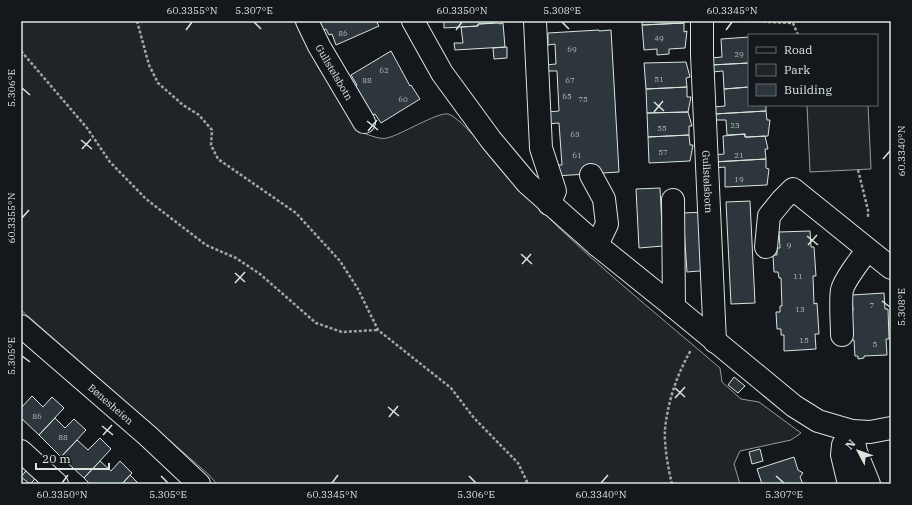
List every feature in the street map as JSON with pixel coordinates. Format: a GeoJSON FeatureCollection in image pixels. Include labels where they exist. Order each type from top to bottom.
{"type":"FeatureCollection","features":[{"type":"Feature","properties":{"kind":"street","name":"Gullstølsbotn"},"geometry":{"type":"LineString","coordinates":[[307,21],[319,46],[364,122]]}},
{"type":"Feature","properties":{"kind":"street"},"geometry":{"type":"LineString","coordinates":[[413,21],[442,73],[486,135],[527,183],[597,245],[794,406],[818,421],[852,431],[870,432],[891,428]]}},
{"type":"Feature","properties":{"kind":"street"},"geometry":{"type":"LineString","coordinates":[[535,21],[540,148],[555,191],[549,204]]}},
{"type":"Feature","properties":{"kind":"street","name":"Gullstølsbotn"},"geometry":{"type":"LineString","coordinates":[[702,21],[710,337]]}},
{"type":"Feature","properties":{"kind":"street"},"geometry":{"type":"LineString","coordinates":[[590,174],[604,199],[607,224],[597,245]]}},
{"type":"Feature","properties":{"kind":"street"},"geometry":{"type":"LineString","coordinates":[[766,247],[770,216],[782,200],[793,189],[891,268]]}},
{"type":"Feature","properties":{"kind":"street"},"geometry":{"type":"LineString","coordinates":[[673,200],[674,307]]}},
{"type":"Feature","properties":{"kind":"street"},"geometry":{"type":"LineString","coordinates":[[842,335],[842,291],[856,266],[868,250]]}},
{"type":"Feature","properties":{"kind":"street","name":"Bønesheien"},"geometry":{"type":"LineString","coordinates":[[21,326],[148,436],[199,484]]}},
{"type":"Feature","properties":{"kind":"street"},"geometry":{"type":"LineString","coordinates":[[849,484],[842,455],[843,445],[852,431]]}},
{"type":"Feature","properties":{"kind":"street"},"geometry":{"type":"LineString","coordinates":[[852,431],[856,452],[869,484]]}},
{"type":"Feature","properties":{"kind":"street"},"geometry":{"type":"LineString","coordinates":[[21,450],[57,484]]}},
{"type":"Feature","properties":{"kind":"path"},"geometry":{"type":"LineString","coordinates":[[137,21],[149,65],[158,84],[183,105],[199,115],[212,130],[211,145],[218,159],[296,213],[340,261],[358,289],[378,330],[451,388],[474,418],[518,463],[528,484]]}},
{"type":"Feature","properties":{"kind":"path"},"geometry":{"type":"LineString","coordinates":[[748,21],[793,23],[798,34]]}},
{"type":"Feature","properties":{"kind":"path"},"geometry":{"type":"LineString","coordinates":[[21,51],[87,128],[110,162],[146,199],[206,245],[236,258],[260,274],[316,323],[342,332],[378,330]]}},
{"type":"Feature","properties":{"kind":"path"},"geometry":{"type":"LineString","coordinates":[[858,170],[868,210],[868,250]]}},
{"type":"Feature","properties":{"kind":"path"},"geometry":{"type":"LineString","coordinates":[[672,484],[668,468],[665,430],[673,387],[690,351],[710,337]]}},
{"type":"Feature","properties":{"kind":"green space"},"geometry":{"type":"Polygon","coordinates":[[[21,21],[295,21],[318,67],[363,133],[378,138],[387,138],[436,116],[448,114],[454,117],[471,132],[511,179],[560,229],[612,276],[720,368],[722,382],[741,399],[759,402],[801,433],[791,440],[740,451],[734,464],[740,484],[217,484],[208,474],[21,310],[21,21]]]}},
{"type":"Feature","properties":{"kind":"green space"},"geometry":{"type":"Polygon","coordinates":[[[807,106],[868,106],[871,169],[810,172],[807,106]]]}},
{"type":"Feature","properties":{"kind":"building"},"geometry":{"type":"Polygon","coordinates":[[[317,21],[376,21],[379,26],[336,45],[332,34],[329,35],[326,29],[321,31],[317,21]]]}},
{"type":"Feature","properties":{"kind":"building"},"geometry":{"type":"Polygon","coordinates":[[[444,21],[494,21],[494,23],[478,24],[478,26],[444,28],[444,21]]]}},
{"type":"Feature","properties":{"kind":"building"},"geometry":{"type":"Polygon","coordinates":[[[642,21],[684,21],[684,23],[642,25],[642,21]]]}},
{"type":"Feature","properties":{"kind":"building"},"geometry":{"type":"Polygon","coordinates":[[[503,23],[505,47],[455,50],[454,43],[463,43],[461,27],[478,26],[478,24],[503,23]]]}},
{"type":"Feature","properties":{"kind":"building"},"geometry":{"type":"Polygon","coordinates":[[[684,23],[684,32],[687,31],[685,48],[669,49],[669,54],[657,55],[657,49],[644,50],[642,25],[684,23]]]}},
{"type":"Feature","properties":{"kind":"building"},"geometry":{"type":"Polygon","coordinates":[[[611,30],[619,172],[555,176],[555,165],[562,165],[559,123],[547,124],[547,112],[559,111],[557,71],[545,71],[544,65],[556,64],[555,44],[548,45],[548,33],[611,30]]]}},
{"type":"Feature","properties":{"kind":"building"},"geometry":{"type":"Polygon","coordinates":[[[748,37],[748,63],[711,65],[711,58],[722,57],[721,39],[748,37]]]}},
{"type":"Feature","properties":{"kind":"building"},"geometry":{"type":"Polygon","coordinates":[[[507,47],[507,58],[494,59],[493,48],[507,47]]]}},
{"type":"Feature","properties":{"kind":"building"},"geometry":{"type":"Polygon","coordinates":[[[391,51],[410,86],[411,85],[420,99],[381,123],[375,114],[372,115],[354,87],[357,85],[351,75],[391,51]]]}},
{"type":"Feature","properties":{"kind":"building"},"geometry":{"type":"Polygon","coordinates":[[[686,62],[690,77],[686,78],[687,87],[646,89],[644,63],[686,62]]]}},
{"type":"Feature","properties":{"kind":"building"},"geometry":{"type":"Polygon","coordinates":[[[748,63],[748,87],[724,89],[723,71],[712,72],[711,65],[748,63]]]}},
{"type":"Feature","properties":{"kind":"building"},"geometry":{"type":"Polygon","coordinates":[[[687,87],[687,97],[691,97],[688,112],[647,113],[646,89],[687,87]]]}},
{"type":"Feature","properties":{"kind":"building"},"geometry":{"type":"Polygon","coordinates":[[[748,87],[748,106],[766,106],[766,111],[714,114],[713,107],[725,106],[724,89],[748,87]]]}},
{"type":"Feature","properties":{"kind":"building"},"geometry":{"type":"Polygon","coordinates":[[[766,111],[767,120],[770,120],[768,136],[745,137],[745,134],[727,135],[726,120],[714,120],[714,114],[766,111]]]}},
{"type":"Feature","properties":{"kind":"building"},"geometry":{"type":"Polygon","coordinates":[[[688,112],[692,126],[689,126],[689,135],[648,137],[647,113],[688,112]]]}},
{"type":"Feature","properties":{"kind":"building"},"geometry":{"type":"Polygon","coordinates":[[[745,134],[745,137],[765,136],[768,149],[765,149],[766,159],[713,162],[712,155],[724,154],[723,136],[745,134]]]}},
{"type":"Feature","properties":{"kind":"building"},"geometry":{"type":"Polygon","coordinates":[[[689,135],[690,145],[693,145],[690,161],[649,163],[648,137],[689,135]]]}},
{"type":"Feature","properties":{"kind":"building"},"geometry":{"type":"Polygon","coordinates":[[[766,159],[766,168],[769,169],[767,185],[725,187],[725,167],[713,168],[713,162],[766,159]]]}},
{"type":"Feature","properties":{"kind":"building"},"geometry":{"type":"Polygon","coordinates":[[[660,188],[663,246],[639,248],[636,189],[660,188]]]}},
{"type":"Feature","properties":{"kind":"building"},"geometry":{"type":"Polygon","coordinates":[[[750,201],[755,303],[731,304],[726,202],[750,201]]]}},
{"type":"Feature","properties":{"kind":"building"},"geometry":{"type":"Polygon","coordinates":[[[707,212],[711,270],[687,272],[683,213],[707,212]]]}},
{"type":"Feature","properties":{"kind":"building"},"geometry":{"type":"Polygon","coordinates":[[[810,231],[811,247],[814,247],[816,276],[813,276],[814,304],[817,303],[819,334],[815,334],[816,349],[784,351],[784,335],[781,335],[781,329],[777,329],[776,312],[780,312],[780,306],[782,306],[781,278],[779,278],[778,272],[774,272],[773,255],[777,255],[777,248],[780,248],[779,232],[810,231]]]}},
{"type":"Feature","properties":{"kind":"building"},"geometry":{"type":"Polygon","coordinates":[[[884,293],[885,309],[888,309],[889,339],[886,339],[887,355],[864,356],[864,358],[858,359],[858,356],[855,356],[854,340],[852,340],[852,295],[884,293]]]}},
{"type":"Feature","properties":{"kind":"building"},"geometry":{"type":"Polygon","coordinates":[[[734,377],[745,386],[738,393],[728,385],[734,377]]]}},
{"type":"Feature","properties":{"kind":"building"},"geometry":{"type":"Polygon","coordinates":[[[32,396],[43,407],[52,397],[64,408],[39,435],[21,418],[21,408],[32,396]]]}},
{"type":"Feature","properties":{"kind":"building"},"geometry":{"type":"Polygon","coordinates":[[[55,418],[65,428],[74,419],[86,430],[61,457],[39,435],[55,418]]]}},
{"type":"Feature","properties":{"kind":"building"},"geometry":{"type":"Polygon","coordinates":[[[100,438],[111,449],[84,478],[61,457],[77,440],[88,450],[100,438]]]}},
{"type":"Feature","properties":{"kind":"building"},"geometry":{"type":"Polygon","coordinates":[[[760,449],[763,461],[752,464],[749,452],[760,449]]]}},
{"type":"Feature","properties":{"kind":"building"},"geometry":{"type":"Polygon","coordinates":[[[794,457],[798,470],[803,473],[800,477],[803,484],[762,484],[757,469],[794,457]]]}},
{"type":"Feature","properties":{"kind":"building"},"geometry":{"type":"Polygon","coordinates":[[[100,461],[111,471],[120,461],[132,473],[122,484],[90,484],[84,478],[100,461]]]}},
{"type":"Feature","properties":{"kind":"building"},"geometry":{"type":"Polygon","coordinates":[[[29,467],[38,476],[30,484],[21,477],[29,467]]]}},
{"type":"Feature","properties":{"kind":"building"},"geometry":{"type":"Polygon","coordinates":[[[130,475],[139,484],[122,484],[130,475]]]}}]}
